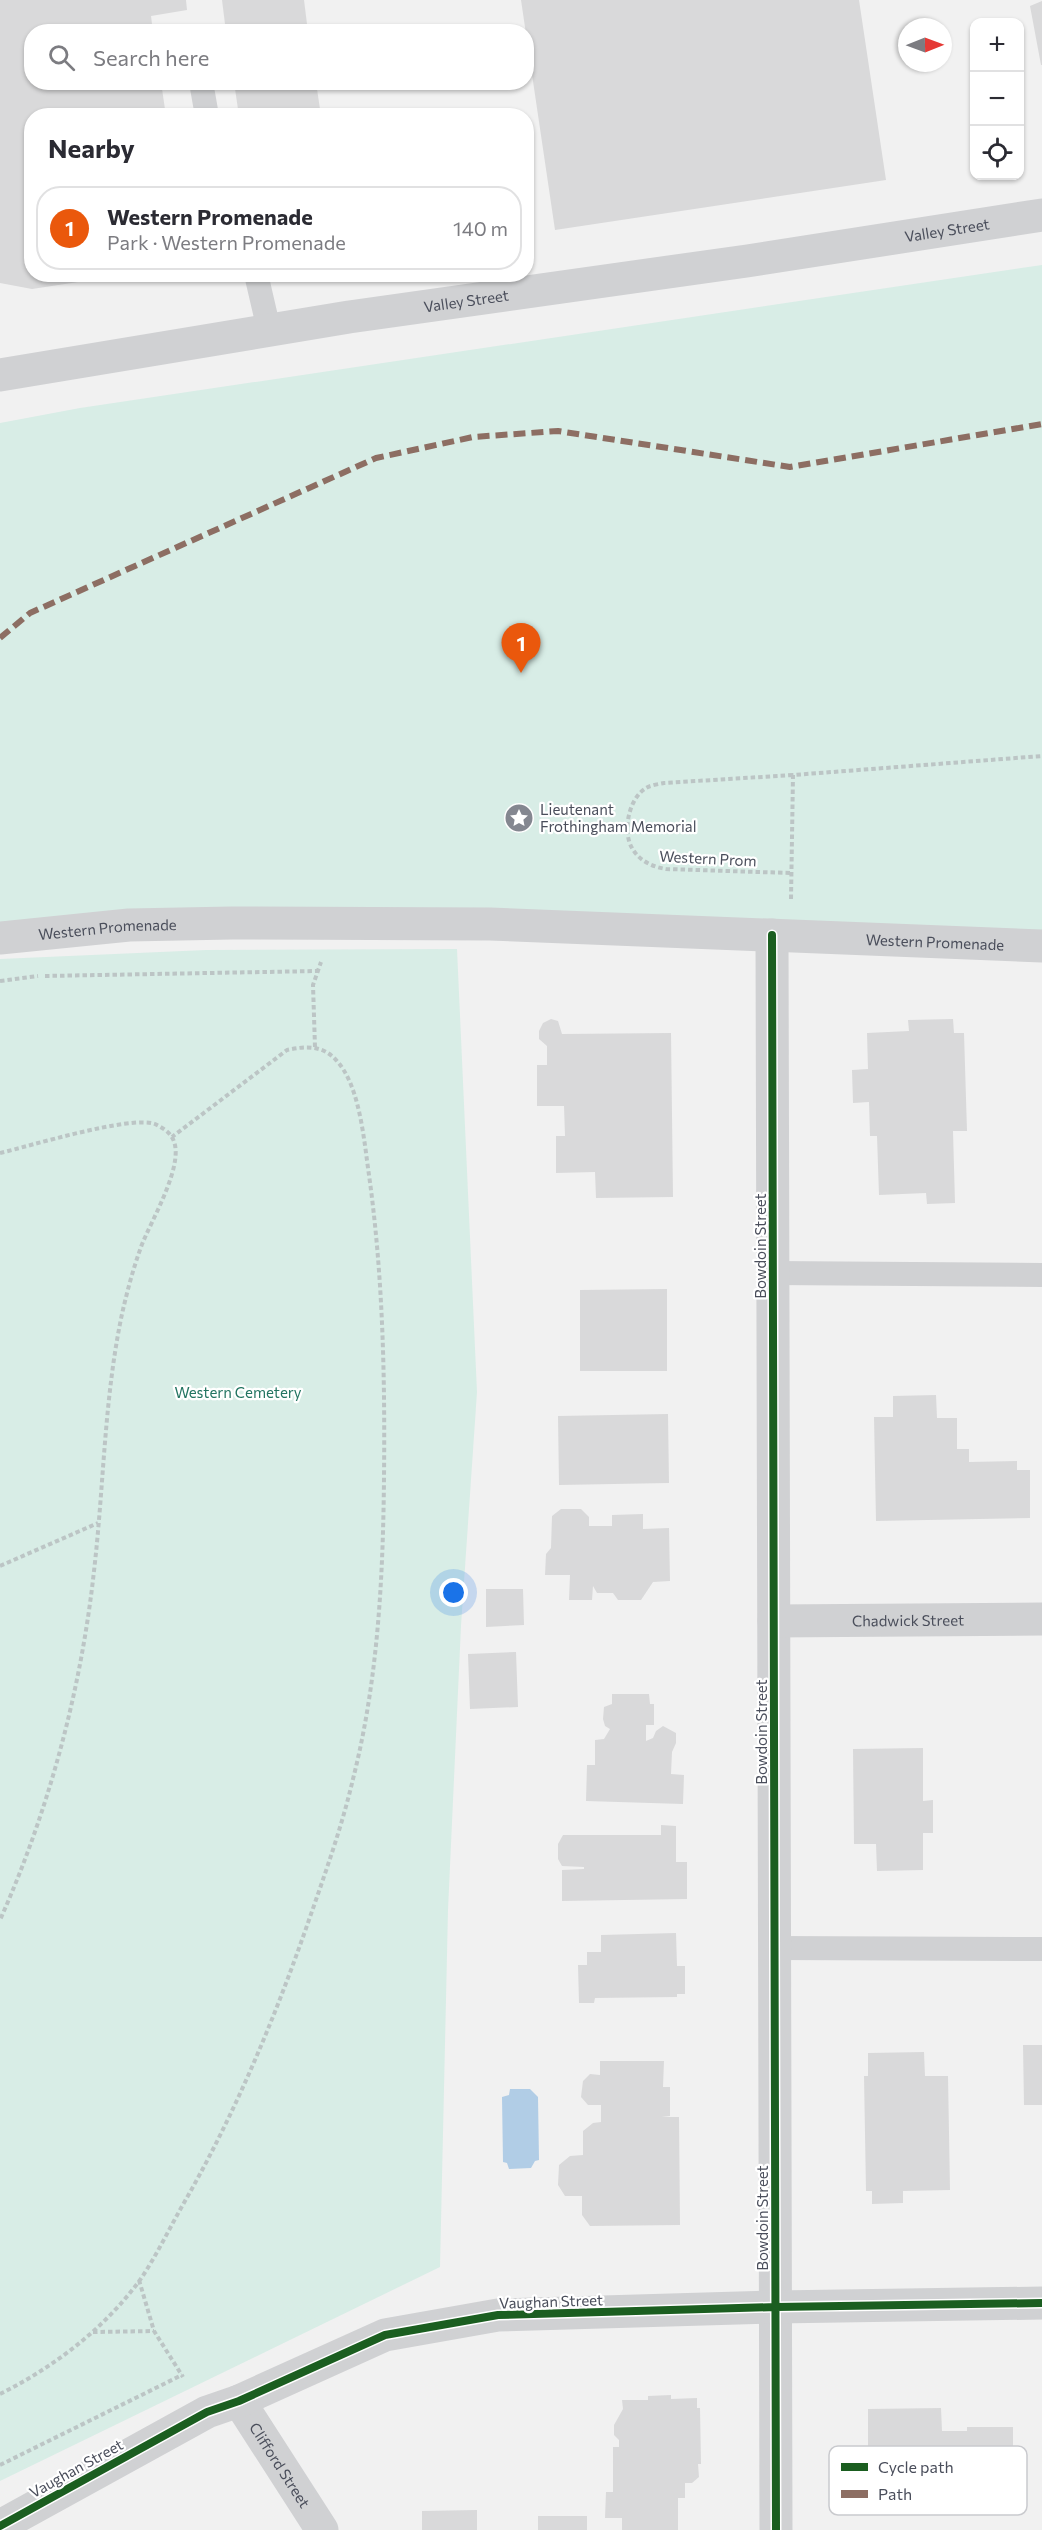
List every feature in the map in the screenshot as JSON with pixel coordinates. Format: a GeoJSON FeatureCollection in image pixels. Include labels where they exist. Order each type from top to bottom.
{"type":"FeatureCollection","features":[{"type":"Feature","properties":{"kind":"street","name":"Valley Street"},"geometry":{"type":"LineString","coordinates":[[0,375],[268,330],[747,261],[1042,215]]}},
{"type":"Feature","properties":{"kind":"street","name":"Western Promenade"},"geometry":{"type":"LineString","coordinates":[[0,938],[129,925],[490,924],[1042,946]]}},
{"type":"Feature","properties":{"kind":"street","name":"Bowdoin Street"},"geometry":{"type":"LineString","coordinates":[[776,2530],[773,1273],[782,935]]}},
{"type":"Feature","properties":{"kind":"street","name":"Chadwick Street"},"geometry":{"type":"LineString","coordinates":[[774,1621],[1042,1619]]}},
{"type":"Feature","properties":{"kind":"street","name":"Vaughan Street"},"geometry":{"type":"LineString","coordinates":[[0,2526],[207,2412],[239,2402],[385,2335],[498,2315],[776,2307],[1042,2303]]}},
{"type":"Feature","properties":{"kind":"street","name":"Clifford Street"},"geometry":{"type":"LineString","coordinates":[[239,2402],[322,2530]]}},
{"type":"Feature","properties":{"kind":"lane"},"geometry":{"type":"LineString","coordinates":[[202,90],[206,108]]}},
{"type":"Feature","properties":{"kind":"lane"},"geometry":{"type":"LineString","coordinates":[[258,282],[268,330]]}},
{"type":"Feature","properties":{"kind":"lane"},"geometry":{"type":"LineString","coordinates":[[773,1273],[1042,1275]]}},
{"type":"Feature","properties":{"kind":"lane"},"geometry":{"type":"LineString","coordinates":[[775,1948],[1042,1949]]}},
{"type":"Feature","properties":{"kind":"path"},"geometry":{"type":"LineString","coordinates":[[782,935],[790,873],[793,775]]}},
{"type":"Feature","properties":{"kind":"path"},"geometry":{"type":"LineString","coordinates":[[0,981],[47,975],[318,971]]}},
{"type":"Feature","properties":{"kind":"path"},"geometry":{"type":"LineString","coordinates":[[314,985],[315,1047]]}},
{"type":"Feature","properties":{"kind":"path"},"geometry":{"type":"LineString","coordinates":[[0,2394],[36,2376],[93,2332],[139,2280],[202,2171],[244,2087],[277,2008],[333,1852],[354,1778],[377,1644],[383,1570],[385,1378],[382,1294],[375,1218],[355,1095],[345,1071],[335,1057],[315,1047],[304,1046],[288,1050],[172,1137]]}},
{"type":"Feature","properties":{"kind":"path"},"geometry":{"type":"LineString","coordinates":[[0,1153],[98,1129],[134,1123],[154,1124],[172,1137],[177,1154],[173,1170],[141,1247],[127,1293],[115,1350],[107,1404],[94,1572],[66,1731],[25,1860],[0,1920]]}},
{"type":"Feature","properties":{"kind":"path"},"geometry":{"type":"LineString","coordinates":[[0,1566],[98,1523]]}},
{"type":"Feature","properties":{"kind":"path"},"geometry":{"type":"LineString","coordinates":[[139,2280],[154,2331],[207,2412]]}},
{"type":"Feature","properties":{"kind":"path"},"geometry":{"type":"LineString","coordinates":[[93,2332],[154,2331]]}},
{"type":"Feature","properties":{"kind":"path"},"geometry":{"type":"LineString","coordinates":[[0,2465],[182,2375]]}},
{"type":"Feature","properties":{"kind":"green space"},"geometry":{"type":"Polygon","coordinates":[[[1042,265],[1042,946],[792,936],[0,938],[0,423],[80,408],[1042,265]]]}},
{"type":"Feature","properties":{"kind":"green space","name":"Western Cemetery"},"geometry":{"type":"Polygon","coordinates":[[[457,949],[477,1392],[461,1626],[448,1910],[440,2267],[0,2481],[0,959],[206,950],[457,949]]]}},
{"type":"Feature","properties":{"kind":"water"},"geometry":{"type":"Polygon","coordinates":[[[510,2089],[530,2089],[538,2097],[539,2160],[535,2161],[531,2168],[509,2169],[507,2163],[503,2162],[502,2097],[509,2095],[510,2089]]]}},
{"type":"Feature","properties":{"kind":"building"},"geometry":{"type":"Polygon","coordinates":[[[0,0],[186,0],[187,10],[151,16],[152,24],[24,24],[24,90],[162,90],[165,108],[24,108],[24,282],[78,282],[32,289],[0,283],[0,0]]]}},
{"type":"Feature","properties":{"kind":"building"},"geometry":{"type":"Polygon","coordinates":[[[222,0],[304,0],[307,24],[225,24],[222,0]]]}},
{"type":"Feature","properties":{"kind":"building"},"geometry":{"type":"Polygon","coordinates":[[[521,0],[859,0],[886,180],[555,230],[534,88],[534,24],[525,24],[521,0]]]}},
{"type":"Feature","properties":{"kind":"building"},"geometry":{"type":"Polygon","coordinates":[[[1042,1],[1042,65],[1041,65],[1030,6],[1042,1]]]}},
{"type":"Feature","properties":{"kind":"building"},"geometry":{"type":"Polygon","coordinates":[[[235,90],[317,90],[320,108],[238,108],[235,90]]]}},
{"type":"Feature","properties":{"kind":"building"},"geometry":{"type":"Polygon","coordinates":[[[551,1019],[558,1021],[562,1034],[671,1033],[673,1197],[596,1198],[595,1172],[556,1173],[556,1136],[565,1136],[564,1106],[537,1106],[537,1065],[547,1065],[547,1046],[539,1039],[539,1031],[543,1023],[551,1019]]]}},
{"type":"Feature","properties":{"kind":"building"},"geometry":{"type":"Polygon","coordinates":[[[953,1019],[954,1033],[964,1033],[967,1131],[953,1131],[955,1203],[927,1204],[926,1193],[879,1195],[877,1136],[870,1136],[869,1102],[853,1103],[852,1070],[868,1069],[867,1033],[909,1031],[908,1020],[953,1019]]]}},
{"type":"Feature","properties":{"kind":"building"},"geometry":{"type":"Polygon","coordinates":[[[667,1289],[667,1371],[580,1371],[580,1290],[667,1289]]]}},
{"type":"Feature","properties":{"kind":"building"},"geometry":{"type":"Polygon","coordinates":[[[936,1395],[937,1418],[957,1418],[957,1449],[969,1449],[969,1462],[1017,1461],[1017,1470],[1030,1470],[1030,1518],[876,1521],[874,1417],[893,1417],[893,1396],[936,1395]]]}},
{"type":"Feature","properties":{"kind":"building"},"geometry":{"type":"Polygon","coordinates":[[[668,1414],[669,1483],[559,1485],[558,1416],[668,1414]]]}},
{"type":"Feature","properties":{"kind":"building"},"geometry":{"type":"Polygon","coordinates":[[[561,1509],[581,1509],[589,1517],[589,1526],[612,1526],[612,1515],[643,1514],[643,1529],[669,1528],[670,1581],[653,1582],[641,1600],[618,1600],[613,1593],[597,1593],[593,1586],[592,1600],[569,1600],[570,1575],[545,1575],[546,1554],[551,1548],[552,1516],[561,1509]]]}},
{"type":"Feature","properties":{"kind":"building"},"geometry":{"type":"Polygon","coordinates":[[[486,1589],[523,1589],[524,1625],[486,1627],[486,1589]]]}},
{"type":"Feature","properties":{"kind":"building"},"geometry":{"type":"Polygon","coordinates":[[[516,1652],[518,1707],[470,1709],[468,1654],[516,1652]]]}},
{"type":"Feature","properties":{"kind":"building"},"geometry":{"type":"Polygon","coordinates":[[[612,1694],[649,1694],[650,1704],[654,1704],[654,1725],[646,1725],[646,1741],[653,1738],[656,1731],[663,1726],[676,1733],[671,1774],[684,1775],[683,1804],[586,1801],[587,1765],[595,1765],[595,1740],[604,1739],[610,1729],[605,1726],[603,1719],[604,1707],[612,1704],[612,1694]]]}},
{"type":"Feature","properties":{"kind":"building"},"geometry":{"type":"Polygon","coordinates":[[[923,1748],[923,1801],[933,1800],[933,1833],[923,1833],[923,1870],[877,1871],[876,1844],[854,1844],[853,1749],[923,1748]]]}},
{"type":"Feature","properties":{"kind":"building"},"geometry":{"type":"Polygon","coordinates":[[[661,1825],[676,1826],[676,1862],[687,1862],[687,1899],[562,1901],[562,1870],[584,1869],[584,1867],[562,1866],[558,1859],[558,1844],[563,1835],[661,1835],[661,1825]]]}},
{"type":"Feature","properties":{"kind":"building"},"geometry":{"type":"Polygon","coordinates":[[[676,1933],[677,1966],[685,1966],[685,1994],[677,1994],[677,1997],[595,1998],[594,2003],[579,2003],[578,1965],[587,1965],[587,1952],[601,1952],[601,1935],[676,1933]]]}},
{"type":"Feature","properties":{"kind":"building"},"geometry":{"type":"Polygon","coordinates":[[[1023,2045],[1042,2045],[1042,2105],[1024,2105],[1023,2045]]]}},
{"type":"Feature","properties":{"kind":"building"},"geometry":{"type":"Polygon","coordinates":[[[924,2052],[925,2076],[948,2076],[950,2190],[903,2191],[903,2203],[872,2204],[872,2191],[866,2191],[864,2076],[868,2076],[868,2053],[924,2052]]]}},
{"type":"Feature","properties":{"kind":"building"},"geometry":{"type":"Polygon","coordinates":[[[600,2061],[664,2061],[663,2087],[670,2087],[670,2116],[662,2117],[679,2117],[680,2225],[590,2226],[582,2215],[582,2196],[565,2196],[558,2185],[559,2165],[570,2156],[583,2155],[583,2131],[593,2123],[601,2122],[601,2105],[588,2105],[581,2097],[583,2081],[590,2074],[600,2075],[600,2061]]]}},
{"type":"Feature","properties":{"kind":"building"},"geometry":{"type":"Polygon","coordinates":[[[671,2395],[671,2399],[697,2398],[697,2408],[700,2408],[701,2464],[698,2464],[699,2477],[692,2483],[685,2483],[685,2498],[678,2498],[678,2530],[622,2530],[622,2518],[605,2518],[606,2492],[613,2492],[613,2447],[619,2447],[619,2440],[614,2435],[614,2425],[623,2409],[622,2400],[648,2400],[648,2396],[671,2395]]]}},
{"type":"Feature","properties":{"kind":"building"},"geometry":{"type":"Polygon","coordinates":[[[941,2408],[942,2431],[967,2431],[967,2427],[1013,2427],[1013,2446],[868,2446],[868,2409],[941,2408]]]}},
{"type":"Feature","properties":{"kind":"building"},"geometry":{"type":"Polygon","coordinates":[[[477,2510],[477,2530],[422,2530],[422,2511],[477,2510]]]}},
{"type":"Feature","properties":{"kind":"building"},"geometry":{"type":"Polygon","coordinates":[[[538,2516],[587,2516],[587,2530],[538,2530],[538,2516]]]}},
{"type":"Feature","properties":{"kind":"marked path"},"geometry":{"type":"LineString","coordinates":[[0,638],[30,613],[376,458],[473,437],[558,431],[790,467],[1042,424]]}},
{"type":"Feature","properties":{"kind":"cycle path"},"geometry":{"type":"LineString","coordinates":[[772,935],[776,2530]]}},
{"type":"Feature","properties":{"kind":"cycle path"},"geometry":{"type":"LineString","coordinates":[[0,2526],[207,2412],[239,2401],[385,2335],[498,2315],[776,2307],[1042,2303]]}},
{"type":"Feature","properties":{"kind":"place","name":"Western Promenade"},"geometry":{"type":"Point","coordinates":[521,673]}},
{"type":"Feature","properties":{"kind":"place","name":"Lieutenant Frothingham Memorial"},"geometry":{"type":"Point","coordinates":[519,818]}}]}
